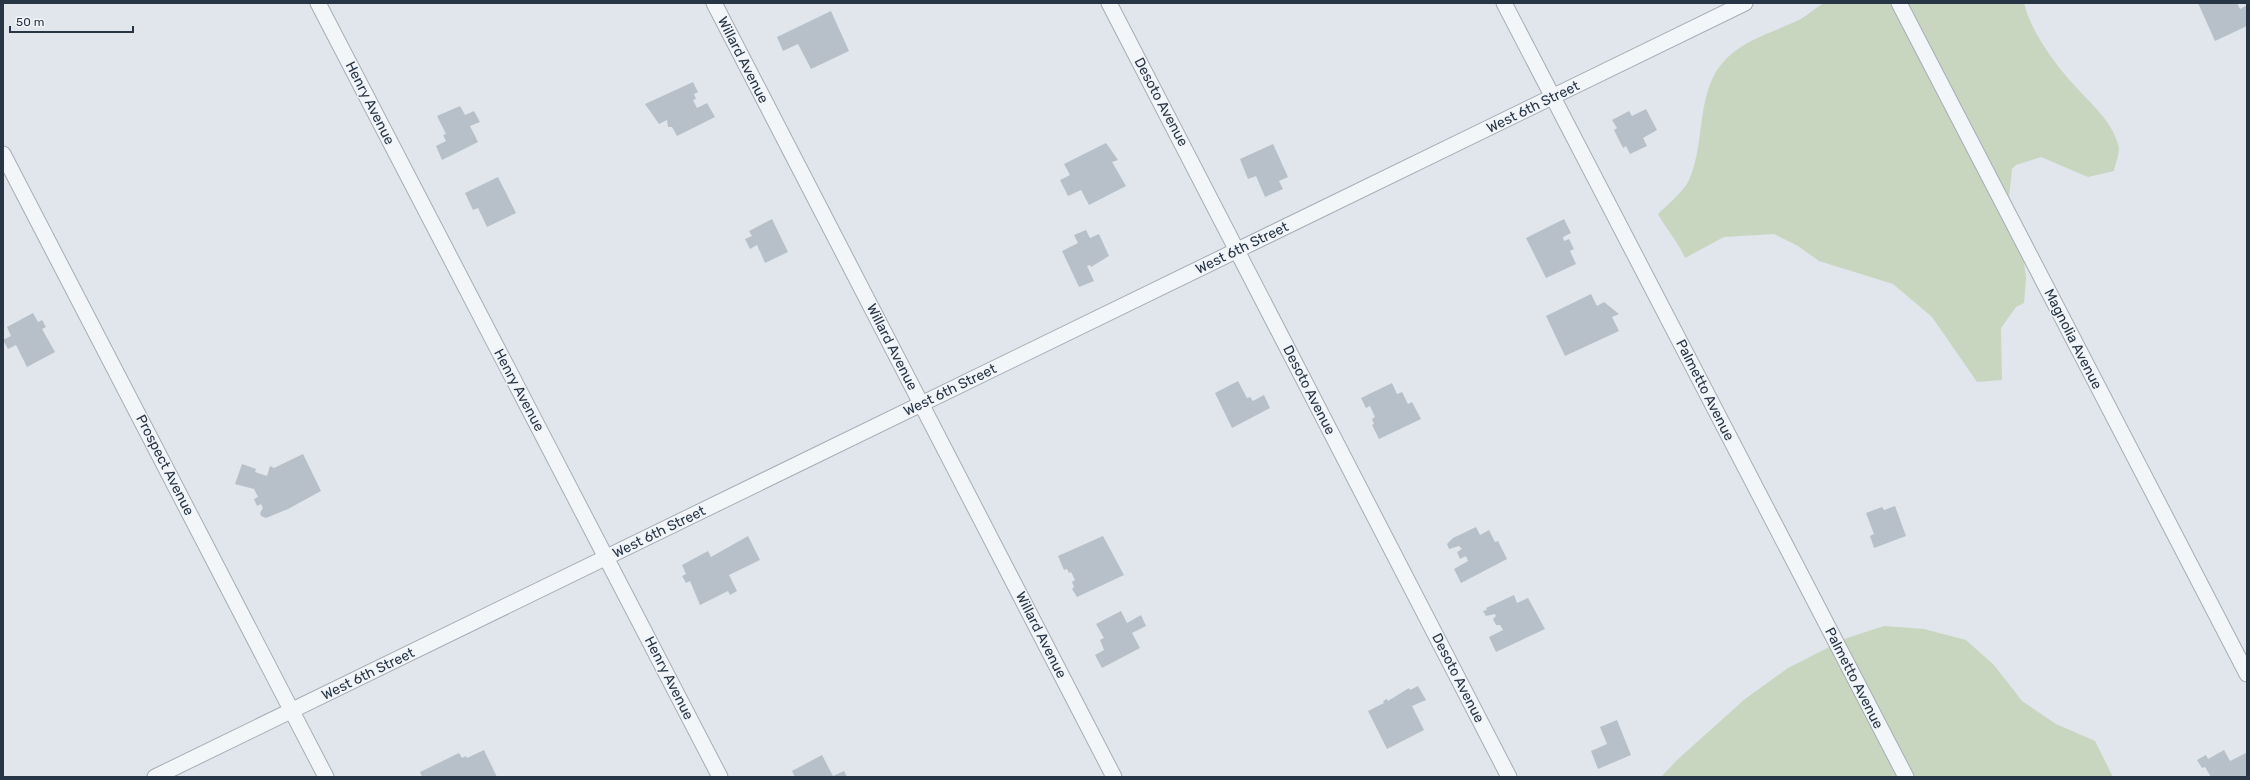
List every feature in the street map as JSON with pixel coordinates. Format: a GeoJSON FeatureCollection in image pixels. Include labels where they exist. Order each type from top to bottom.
{"type":"FeatureCollection","features":[{"type":"Feature","properties":{"kind":"street","name":"Henry Avenue"},"geometry":{"type":"LineString","coordinates":[[318,3],[720,777]]}},
{"type":"Feature","properties":{"kind":"street","name":"Willard Avenue"},"geometry":{"type":"LineString","coordinates":[[714,3],[1114,777]]}},
{"type":"Feature","properties":{"kind":"street","name":"Desoto Avenue"},"geometry":{"type":"LineString","coordinates":[[1109,3],[1509,777]]}},
{"type":"Feature","properties":{"kind":"street","name":"Palmetto Avenue"},"geometry":{"type":"LineString","coordinates":[[1504,3],[1906,777]]}},
{"type":"Feature","properties":{"kind":"street","name":"West 6th Street"},"geometry":{"type":"LineString","coordinates":[[155,777],[1745,3]]}},
{"type":"Feature","properties":{"kind":"street","name":"Magnolia Avenue"},"geometry":{"type":"LineString","coordinates":[[1899,3],[2247,674]]}},
{"type":"Feature","properties":{"kind":"street","name":"Prospect Avenue"},"geometry":{"type":"LineString","coordinates":[[3,154],[326,777]]}},
{"type":"Feature","properties":{"kind":"green space"},"geometry":{"type":"Polygon","coordinates":[[[1824,3],[2024,3],[2032,25],[2052,58],[2106,120],[2115,135],[2119,150],[2114,171],[2088,177],[2041,157],[2016,165],[2012,169],[2009,199],[2023,254],[2026,278],[2024,303],[2016,307],[2001,328],[2002,380],[1977,382],[1932,317],[1893,284],[1819,261],[1798,246],[1774,234],[1724,237],[1685,258],[1658,214],[1680,193],[1689,180],[1698,148],[1705,99],[1717,70],[1728,57],[1744,45],[1799,20],[1824,3]]]}},
{"type":"Feature","properties":{"kind":"green space"},"geometry":{"type":"Polygon","coordinates":[[[1884,626],[1924,629],[1966,640],[1994,665],[2022,701],[2056,724],[2095,741],[2113,777],[1661,777],[1677,760],[1745,699],[1788,668],[1847,638],[1884,626]]]}},
{"type":"Feature","properties":{"kind":"building"},"geometry":{"type":"Polygon","coordinates":[[[2198,3],[2237,3],[2240,9],[2247,5],[2247,26],[2215,41],[2198,3]]]}},
{"type":"Feature","properties":{"kind":"building"},"geometry":{"type":"Polygon","coordinates":[[[831,11],[849,51],[811,69],[798,44],[783,51],[777,37],[831,11]]]}},
{"type":"Feature","properties":{"kind":"building"},"geometry":{"type":"Polygon","coordinates":[[[693,82],[698,92],[694,94],[696,99],[693,100],[697,108],[707,103],[715,117],[677,136],[672,127],[668,127],[667,120],[659,124],[645,104],[693,82]]]}},
{"type":"Feature","properties":{"kind":"building"},"geometry":{"type":"Polygon","coordinates":[[[460,106],[465,115],[474,111],[480,122],[470,126],[478,142],[442,160],[436,146],[446,141],[443,135],[446,134],[437,116],[460,106]]]}},
{"type":"Feature","properties":{"kind":"building"},"geometry":{"type":"Polygon","coordinates":[[[1646,109],[1657,130],[1643,138],[1647,146],[1630,154],[1626,146],[1623,148],[1614,130],[1617,128],[1612,120],[1629,111],[1632,116],[1646,109]]]}},
{"type":"Feature","properties":{"kind":"building"},"geometry":{"type":"Polygon","coordinates":[[[1106,143],[1118,160],[1112,162],[1126,186],[1089,205],[1081,190],[1068,196],[1060,180],[1070,175],[1064,164],[1106,143]]]}},
{"type":"Feature","properties":{"kind":"building"},"geometry":{"type":"Polygon","coordinates":[[[1273,144],[1288,177],[1279,181],[1283,189],[1265,197],[1256,176],[1248,179],[1240,159],[1273,144]]]}},
{"type":"Feature","properties":{"kind":"building"},"geometry":{"type":"Polygon","coordinates":[[[498,177],[516,213],[487,227],[478,208],[473,210],[465,193],[498,177]]]}},
{"type":"Feature","properties":{"kind":"building"},"geometry":{"type":"Polygon","coordinates":[[[772,219],[788,252],[765,263],[757,245],[750,249],[745,239],[752,236],[749,231],[772,219]]]}},
{"type":"Feature","properties":{"kind":"building"},"geometry":{"type":"Polygon","coordinates":[[[1564,219],[1571,233],[1563,237],[1564,241],[1569,239],[1574,249],[1570,251],[1576,264],[1546,278],[1526,238],[1564,219]]]}},
{"type":"Feature","properties":{"kind":"building"},"geometry":{"type":"Polygon","coordinates":[[[1086,230],[1090,238],[1099,234],[1109,256],[1091,267],[1090,265],[1087,266],[1094,281],[1079,287],[1062,251],[1078,243],[1074,235],[1086,230]]]}},
{"type":"Feature","properties":{"kind":"building"},"geometry":{"type":"Polygon","coordinates":[[[1591,294],[1597,306],[1604,302],[1619,314],[1612,317],[1619,331],[1565,356],[1546,316],[1591,294]]]}},
{"type":"Feature","properties":{"kind":"building"},"geometry":{"type":"Polygon","coordinates":[[[33,313],[38,322],[42,320],[46,327],[42,329],[55,352],[27,367],[16,345],[8,349],[3,340],[11,336],[7,327],[33,313]]]}},
{"type":"Feature","properties":{"kind":"building"},"geometry":{"type":"Polygon","coordinates":[[[1238,381],[1247,398],[1250,397],[1253,401],[1264,395],[1270,408],[1232,428],[1215,393],[1238,381]]]}},
{"type":"Feature","properties":{"kind":"building"},"geometry":{"type":"Polygon","coordinates":[[[1392,383],[1397,394],[1402,392],[1408,404],[1412,402],[1421,419],[1379,439],[1372,425],[1374,424],[1372,419],[1375,417],[1370,406],[1366,408],[1361,398],[1392,383]]]}},
{"type":"Feature","properties":{"kind":"building"},"geometry":{"type":"Polygon","coordinates":[[[303,454],[321,491],[288,509],[266,518],[261,516],[260,513],[263,508],[261,504],[257,506],[254,499],[258,497],[254,489],[235,484],[242,464],[256,469],[255,472],[267,476],[270,466],[274,468],[303,454]]]}},
{"type":"Feature","properties":{"kind":"building"},"geometry":{"type":"Polygon","coordinates":[[[1895,506],[1906,536],[1874,548],[1870,536],[1874,534],[1866,513],[1882,507],[1884,510],[1895,506]]]}},
{"type":"Feature","properties":{"kind":"building"},"geometry":{"type":"Polygon","coordinates":[[[1476,527],[1480,535],[1489,530],[1495,542],[1498,541],[1507,559],[1461,583],[1454,569],[1468,561],[1466,556],[1460,559],[1457,552],[1462,549],[1459,546],[1449,549],[1447,544],[1453,538],[1476,527]]]}},
{"type":"Feature","properties":{"kind":"building"},"geometry":{"type":"Polygon","coordinates":[[[748,536],[760,560],[729,575],[737,591],[730,595],[728,591],[700,605],[690,581],[686,583],[682,576],[686,574],[682,565],[708,551],[711,557],[748,536]]]}},
{"type":"Feature","properties":{"kind":"building"},"geometry":{"type":"Polygon","coordinates":[[[1103,536],[1124,575],[1077,597],[1072,589],[1074,587],[1072,582],[1075,580],[1071,572],[1069,573],[1067,569],[1064,570],[1058,556],[1103,536]]]}},
{"type":"Feature","properties":{"kind":"building"},"geometry":{"type":"Polygon","coordinates":[[[1514,595],[1517,603],[1528,598],[1545,629],[1496,652],[1489,637],[1503,630],[1500,625],[1496,625],[1493,619],[1496,616],[1495,614],[1486,616],[1483,611],[1487,610],[1486,608],[1514,595]]]}},
{"type":"Feature","properties":{"kind":"building"},"geometry":{"type":"Polygon","coordinates":[[[1121,611],[1127,623],[1141,615],[1146,626],[1132,633],[1140,648],[1102,668],[1095,655],[1104,650],[1100,640],[1104,638],[1096,624],[1121,611]]]}},
{"type":"Feature","properties":{"kind":"building"},"geometry":{"type":"Polygon","coordinates":[[[1418,686],[1426,700],[1412,706],[1424,730],[1387,749],[1368,711],[1384,703],[1383,701],[1387,699],[1388,701],[1409,688],[1410,690],[1418,686]]]}},
{"type":"Feature","properties":{"kind":"building"},"geometry":{"type":"Polygon","coordinates":[[[1617,720],[1631,755],[1598,769],[1591,751],[1607,744],[1600,727],[1617,720]]]}},
{"type":"Feature","properties":{"kind":"building"},"geometry":{"type":"Polygon","coordinates":[[[484,750],[497,777],[422,777],[420,772],[459,753],[462,758],[466,756],[467,758],[484,750]]]}},
{"type":"Feature","properties":{"kind":"building"},"geometry":{"type":"Polygon","coordinates":[[[2224,750],[2230,761],[2246,753],[2247,777],[2211,777],[2205,767],[2202,768],[2197,760],[2206,755],[2208,759],[2224,750]]]}},
{"type":"Feature","properties":{"kind":"building"},"geometry":{"type":"Polygon","coordinates":[[[822,755],[833,776],[844,771],[847,777],[795,777],[792,771],[822,755]]]}}]}
